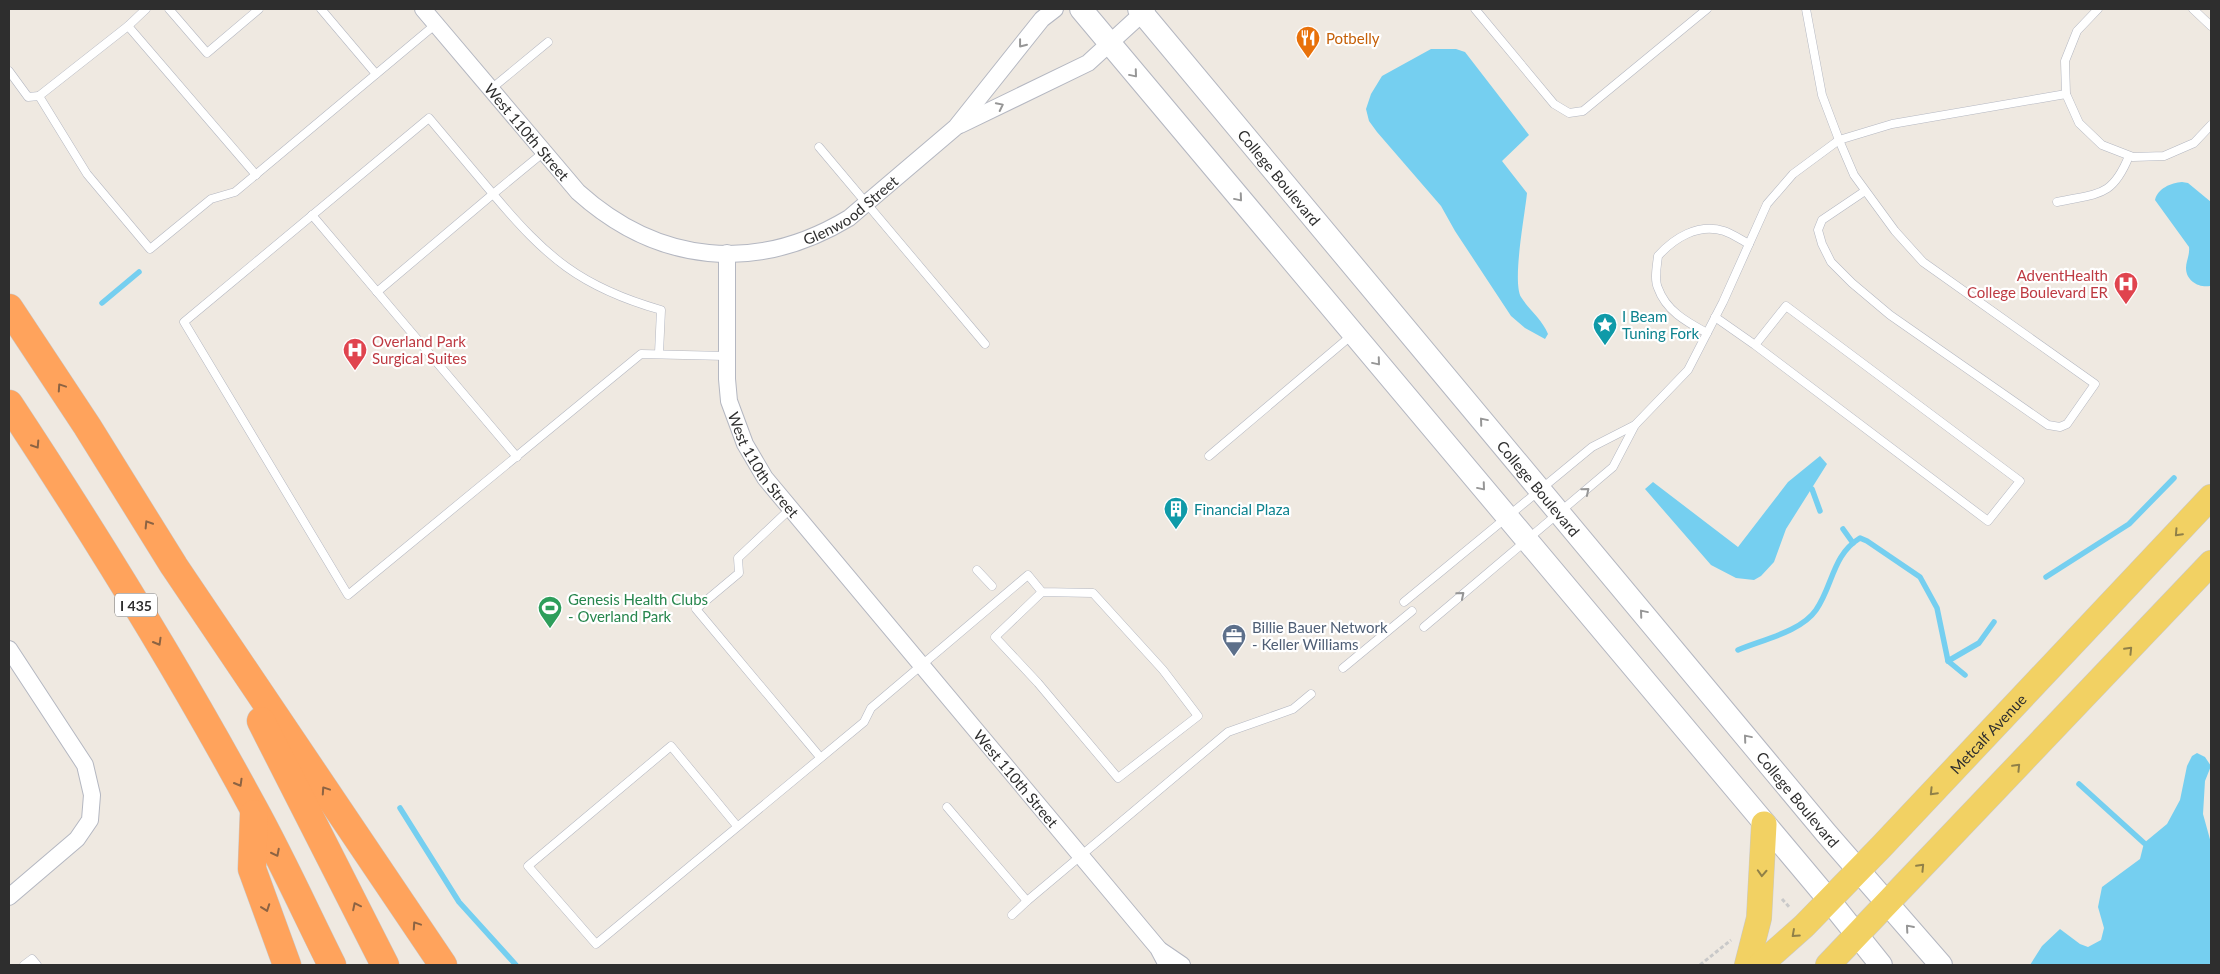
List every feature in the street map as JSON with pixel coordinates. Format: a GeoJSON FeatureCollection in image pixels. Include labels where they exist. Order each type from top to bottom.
{"type":"FeatureCollection","features":[{"type":"Feature","properties":{"kind":"highway"},"geometry":{"type":"LineString","coordinates":[[9,308],[87,426],[174,566],[443,965]]}},
{"type":"Feature","properties":{"kind":"highway","name":"I 435"},"geometry":{"type":"LineString","coordinates":[[9,404],[84,519],[154,634],[254,810],[332,965]]}},
{"type":"Feature","properties":{"kind":"highway"},"geometry":{"type":"LineString","coordinates":[[174,566],[257,714],[385,965]]}},
{"type":"Feature","properties":{"kind":"highway"},"geometry":{"type":"LineString","coordinates":[[254,810],[252,869],[287,965]]}},
{"type":"Feature","properties":{"kind":"main road"},"geometry":{"type":"LineString","coordinates":[[1081,9],[1829,900],[1881,965]]}},
{"type":"Feature","properties":{"kind":"main road","name":"College Boulevard"},"geometry":{"type":"LineString","coordinates":[[1143,10],[1541,490],[1859,870],[1941,965]]}},
{"type":"Feature","properties":{"kind":"main road","name":"Metcalf Avenue"},"geometry":{"type":"LineString","coordinates":[[1760,965],[1804,926],[1859,870],[2211,497]]}},
{"type":"Feature","properties":{"kind":"main road"},"geometry":{"type":"LineString","coordinates":[[1828,965],[2211,563]]}},
{"type":"Feature","properties":{"kind":"main road"},"geometry":{"type":"LineString","coordinates":[[1747,965],[1759,918],[1764,824]]}},
{"type":"Feature","properties":{"kind":"street","name":"West 110th Street"},"geometry":{"type":"LineString","coordinates":[[423,9],[544,152],[597,209],[629,230],[663,244],[702,253],[727,253],[726,356],[729,400],[745,444],[764,478],[1158,948],[1167,965]]}},
{"type":"Feature","properties":{"kind":"street","name":"Glenwood Street"},"geometry":{"type":"LineString","coordinates":[[727,253],[762,252],[795,245],[830,230],[849,218],[956,127],[1042,19],[1054,9]]}},
{"type":"Feature","properties":{"kind":"street","name":"Glenwood Street"},"geometry":{"type":"LineString","coordinates":[[956,127],[1088,63],[1143,10]]}},
{"type":"Feature","properties":{"kind":"street"},"geometry":{"type":"LineString","coordinates":[[9,649],[85,765],[92,795],[90,820],[77,839],[9,897]]}},
{"type":"Feature","properties":{"kind":"street","name":"West 110th Street"},"geometry":{"type":"LineString","coordinates":[[1158,948],[1182,965]]}},
{"type":"Feature","properties":{"kind":"lane"},"geometry":{"type":"LineString","coordinates":[[9,71],[28,97],[39,96],[128,26],[146,9]]}},
{"type":"Feature","properties":{"kind":"lane"},"geometry":{"type":"LineString","coordinates":[[169,9],[207,53],[259,9]]}},
{"type":"Feature","properties":{"kind":"lane"},"geometry":{"type":"LineString","coordinates":[[321,9],[376,74]]}},
{"type":"Feature","properties":{"kind":"lane"},"geometry":{"type":"LineString","coordinates":[[1475,9],[1554,104],[1569,113],[1583,111],[1707,9]]}},
{"type":"Feature","properties":{"kind":"lane"},"geometry":{"type":"LineString","coordinates":[[1806,9],[1822,95],[1854,175],[1895,232],[1923,262],[2095,384],[2067,424],[2060,427],[2048,425],[1890,314],[1852,284],[1831,262],[1822,244],[1818,230],[1822,220],[1865,191]]}},
{"type":"Feature","properties":{"kind":"lane"},"geometry":{"type":"LineString","coordinates":[[2098,9],[2077,31],[2065,61],[2066,94],[2079,123],[2102,145],[2129,156],[2164,156],[2194,143],[2211,125]]}},
{"type":"Feature","properties":{"kind":"lane"},"geometry":{"type":"LineString","coordinates":[[2193,9],[2211,26]]}},
{"type":"Feature","properties":{"kind":"lane"},"geometry":{"type":"LineString","coordinates":[[39,96],[87,174],[150,249],[211,199],[236,192],[436,24]]}},
{"type":"Feature","properties":{"kind":"lane"},"geometry":{"type":"LineString","coordinates":[[128,26],[256,176]]}},
{"type":"Feature","properties":{"kind":"lane"},"geometry":{"type":"LineString","coordinates":[[491,89],[548,42]]}},
{"type":"Feature","properties":{"kind":"lane"},"geometry":{"type":"LineString","coordinates":[[1424,627],[1614,467],[1635,425],[1688,370],[1715,317],[1767,204],[1793,174],[1839,140],[1892,124],[2066,94]]}},
{"type":"Feature","properties":{"kind":"lane"},"geometry":{"type":"LineString","coordinates":[[659,354],[661,310],[606,291],[560,263],[538,245],[429,118],[184,322],[348,595],[641,354],[726,356]]}},
{"type":"Feature","properties":{"kind":"lane"},"geometry":{"type":"LineString","coordinates":[[819,148],[985,344]]}},
{"type":"Feature","properties":{"kind":"lane"},"geometry":{"type":"LineString","coordinates":[[377,292],[544,152]]}},
{"type":"Feature","properties":{"kind":"lane"},"geometry":{"type":"LineString","coordinates":[[2057,202],[2104,192],[2114,185],[2121,175],[2129,156]]}},
{"type":"Feature","properties":{"kind":"lane"},"geometry":{"type":"LineString","coordinates":[[312,215],[517,457]]}},
{"type":"Feature","properties":{"kind":"lane"},"geometry":{"type":"LineString","coordinates":[[1707,333],[1677,316],[1665,301],[1657,287],[1658,256],[1668,245],[1684,234],[1700,230],[1723,231],[1749,244]]}},
{"type":"Feature","properties":{"kind":"lane"},"geometry":{"type":"LineString","coordinates":[[1715,317],[1755,345],[1988,521],[2020,481],[1786,306],[1755,345]]}},
{"type":"Feature","properties":{"kind":"lane"},"geometry":{"type":"LineString","coordinates":[[1209,456],[1354,334]]}},
{"type":"Feature","properties":{"kind":"lane"},"geometry":{"type":"LineString","coordinates":[[1404,602],[1592,447],[1635,425]]}},
{"type":"Feature","properties":{"kind":"lane"},"geometry":{"type":"LineString","coordinates":[[790,509],[738,558],[739,572],[696,609],[820,757]]}},
{"type":"Feature","properties":{"kind":"lane"},"geometry":{"type":"LineString","coordinates":[[977,570],[992,586]]}},
{"type":"Feature","properties":{"kind":"lane"},"geometry":{"type":"LineString","coordinates":[[737,826],[671,746],[528,866],[596,944],[864,722],[871,708],[1028,575],[1042,592],[1093,593],[1163,670],[1198,716],[1118,778],[1038,683],[995,637],[1042,592]]}},
{"type":"Feature","properties":{"kind":"lane"},"geometry":{"type":"LineString","coordinates":[[1343,668],[1412,611]]}},
{"type":"Feature","properties":{"kind":"lane"},"geometry":{"type":"LineString","coordinates":[[1012,915],[1228,732],[1293,709],[1311,694]]}},
{"type":"Feature","properties":{"kind":"lane"},"geometry":{"type":"LineString","coordinates":[[947,806],[1027,901]]}},
{"type":"Feature","properties":{"kind":"lane"},"geometry":{"type":"LineString","coordinates":[[24,965],[32,959],[37,965]]}},
{"type":"Feature","properties":{"kind":"path"},"geometry":{"type":"LineString","coordinates":[[1700,965],[1732,939]]}},
{"type":"Feature","properties":{"kind":"water"},"geometry":{"type":"Polygon","coordinates":[[[1431,49],[1456,49],[1465,52],[1529,135],[1502,161],[1527,193],[1518,263],[1519,289],[1521,297],[1539,319],[1548,334],[1545,339],[1525,328],[1511,316],[1455,231],[1441,206],[1369,121],[1366,109],[1371,94],[1382,76],[1431,49]]]}},
{"type":"Feature","properties":{"kind":"water"},"geometry":{"type":"Polygon","coordinates":[[[2182,182],[2188,183],[2211,202],[2210,286],[2198,285],[2188,277],[2186,268],[2189,247],[2155,200],[2162,189],[2182,182]]]}},
{"type":"Feature","properties":{"kind":"water"},"geometry":{"type":"Polygon","coordinates":[[[1820,456],[1827,464],[1786,529],[1774,562],[1761,576],[1754,580],[1736,578],[1711,565],[1645,489],[1653,482],[1738,547],[1788,482],[1820,456]]]}},
{"type":"Feature","properties":{"kind":"water"},"geometry":{"type":"Polygon","coordinates":[[[2197,753],[2205,757],[2211,766],[2205,781],[2203,814],[2211,843],[2211,965],[2030,965],[2042,946],[2060,929],[2080,944],[2088,947],[2101,940],[2104,928],[2098,907],[2102,887],[2140,859],[2144,843],[2167,824],[2180,800],[2187,766],[2192,756],[2197,753]]]}},
{"type":"Feature","properties":{"kind":"waterway"},"geometry":{"type":"LineString","coordinates":[[102,303],[139,272]]}},
{"type":"Feature","properties":{"kind":"waterway"},"geometry":{"type":"LineString","coordinates":[[2046,577],[2129,524],[2174,478]]}},
{"type":"Feature","properties":{"kind":"waterway"},"geometry":{"type":"LineString","coordinates":[[1812,489],[1820,511]]}},
{"type":"Feature","properties":{"kind":"waterway"},"geometry":{"type":"LineString","coordinates":[[1843,529],[1853,543]]}},
{"type":"Feature","properties":{"kind":"waterway"},"geometry":{"type":"LineString","coordinates":[[1738,650],[1791,630],[1809,618],[1822,601],[1838,562],[1851,545],[1860,538],[1920,577],[1937,608],[1948,661],[1965,675]]}},
{"type":"Feature","properties":{"kind":"waterway"},"geometry":{"type":"LineString","coordinates":[[1948,661],[1979,643],[1994,622]]}},
{"type":"Feature","properties":{"kind":"waterway"},"geometry":{"type":"LineString","coordinates":[[2079,784],[2144,843]]}},
{"type":"Feature","properties":{"kind":"waterway"},"geometry":{"type":"LineString","coordinates":[[400,808],[459,902],[516,965]]}},
{"type":"Feature","properties":{"kind":"place","name":"Potbelly"},"geometry":{"type":"Point","coordinates":[1308,59]}},
{"type":"Feature","properties":{"kind":"place","name":"AdventHealth College Boulevard ER"},"geometry":{"type":"Point","coordinates":[2126,305]}},
{"type":"Feature","properties":{"kind":"place","name":"I Beam Tuning Fork"},"geometry":{"type":"Point","coordinates":[1605,346]}},
{"type":"Feature","properties":{"kind":"place","name":"Overland Park Surgical Suites"},"geometry":{"type":"Point","coordinates":[355,371]}},
{"type":"Feature","properties":{"kind":"place","name":"Financial Plaza"},"geometry":{"type":"Point","coordinates":[1176,530]}},
{"type":"Feature","properties":{"kind":"place","name":"Genesis Health Clubs - Overland Park"},"geometry":{"type":"Point","coordinates":[550,629]}},
{"type":"Feature","properties":{"kind":"place","name":"Billie Bauer Network - Keller Williams"},"geometry":{"type":"Point","coordinates":[1234,657]}}]}
